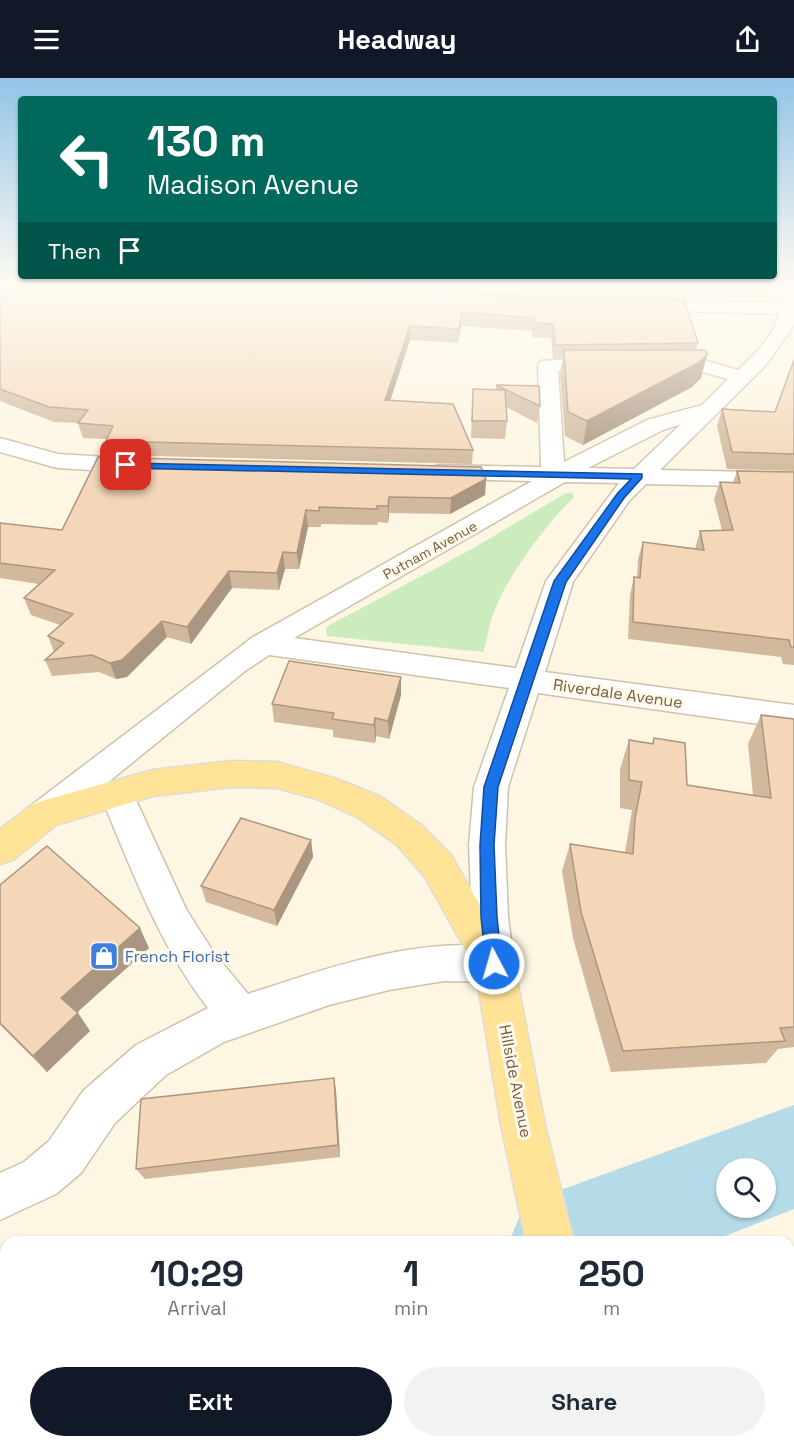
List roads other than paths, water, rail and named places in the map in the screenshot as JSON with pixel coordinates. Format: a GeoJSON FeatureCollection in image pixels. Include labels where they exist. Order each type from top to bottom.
{"type":"FeatureCollection","features":[{"type":"Feature","properties":{"kind":"main road","name":"Putnam Avenue"},"geometry":{"type":"LineString","coordinates":[[0,849],[45,814],[106,783],[153,783],[231,774],[278,776],[325,788],[369,807],[409,835],[438,866],[494,964]]}},
{"type":"Feature","properties":{"kind":"main road","name":"Hillside Avenue"},"geometry":{"type":"LineString","coordinates":[[494,964],[524,1125],[549,1236]]}},
{"type":"Feature","properties":{"kind":"street","name":"Putnam Avenue"},"geometry":{"type":"LineString","coordinates":[[106,783],[263,644],[330,603],[467,530],[557,474],[655,425],[707,410],[759,361],[768,349]]}},
{"type":"Feature","properties":{"kind":"street"},"geometry":{"type":"LineString","coordinates":[[557,474],[548,365],[700,365],[742,377]]}},
{"type":"Feature","properties":{"kind":"street","name":"Hillside Avenue"},"geometry":{"type":"LineString","coordinates":[[494,964],[489,917],[487,845],[491,787],[560,581],[620,496],[707,410]]}},
{"type":"Feature","properties":{"kind":"street"},"geometry":{"type":"LineString","coordinates":[[0,445],[57,460],[166,467]]}},
{"type":"Feature","properties":{"kind":"street"},"geometry":{"type":"LineString","coordinates":[[423,471],[794,480]]}},
{"type":"Feature","properties":{"kind":"street","name":"Riverdale Avenue"},"geometry":{"type":"LineString","coordinates":[[263,644],[794,717]]}},
{"type":"Feature","properties":{"kind":"street"},"geometry":{"type":"LineString","coordinates":[[106,783],[172,920],[200,966],[241,1017]]}},
{"type":"Feature","properties":{"kind":"street"},"geometry":{"type":"LineString","coordinates":[[0,1197],[40,1178],[65,1157],[99,1107],[151,1060],[212,1026],[329,986],[388,972],[444,963],[494,964]]}},
{"type":"Feature","properties":{"kind":"waterway"},"geometry":{"type":"LineString","coordinates":[[776,1164],[794,1157]]}},
{"type":"Feature","properties":{"kind":"waterway"},"geometry":{"type":"LineString","coordinates":[[580,1236],[716,1187]]}},
{"type":"Feature","properties":{"kind":"place","name":"French Florist"},"geometry":{"type":"Point","coordinates":[104,956]}}]}
